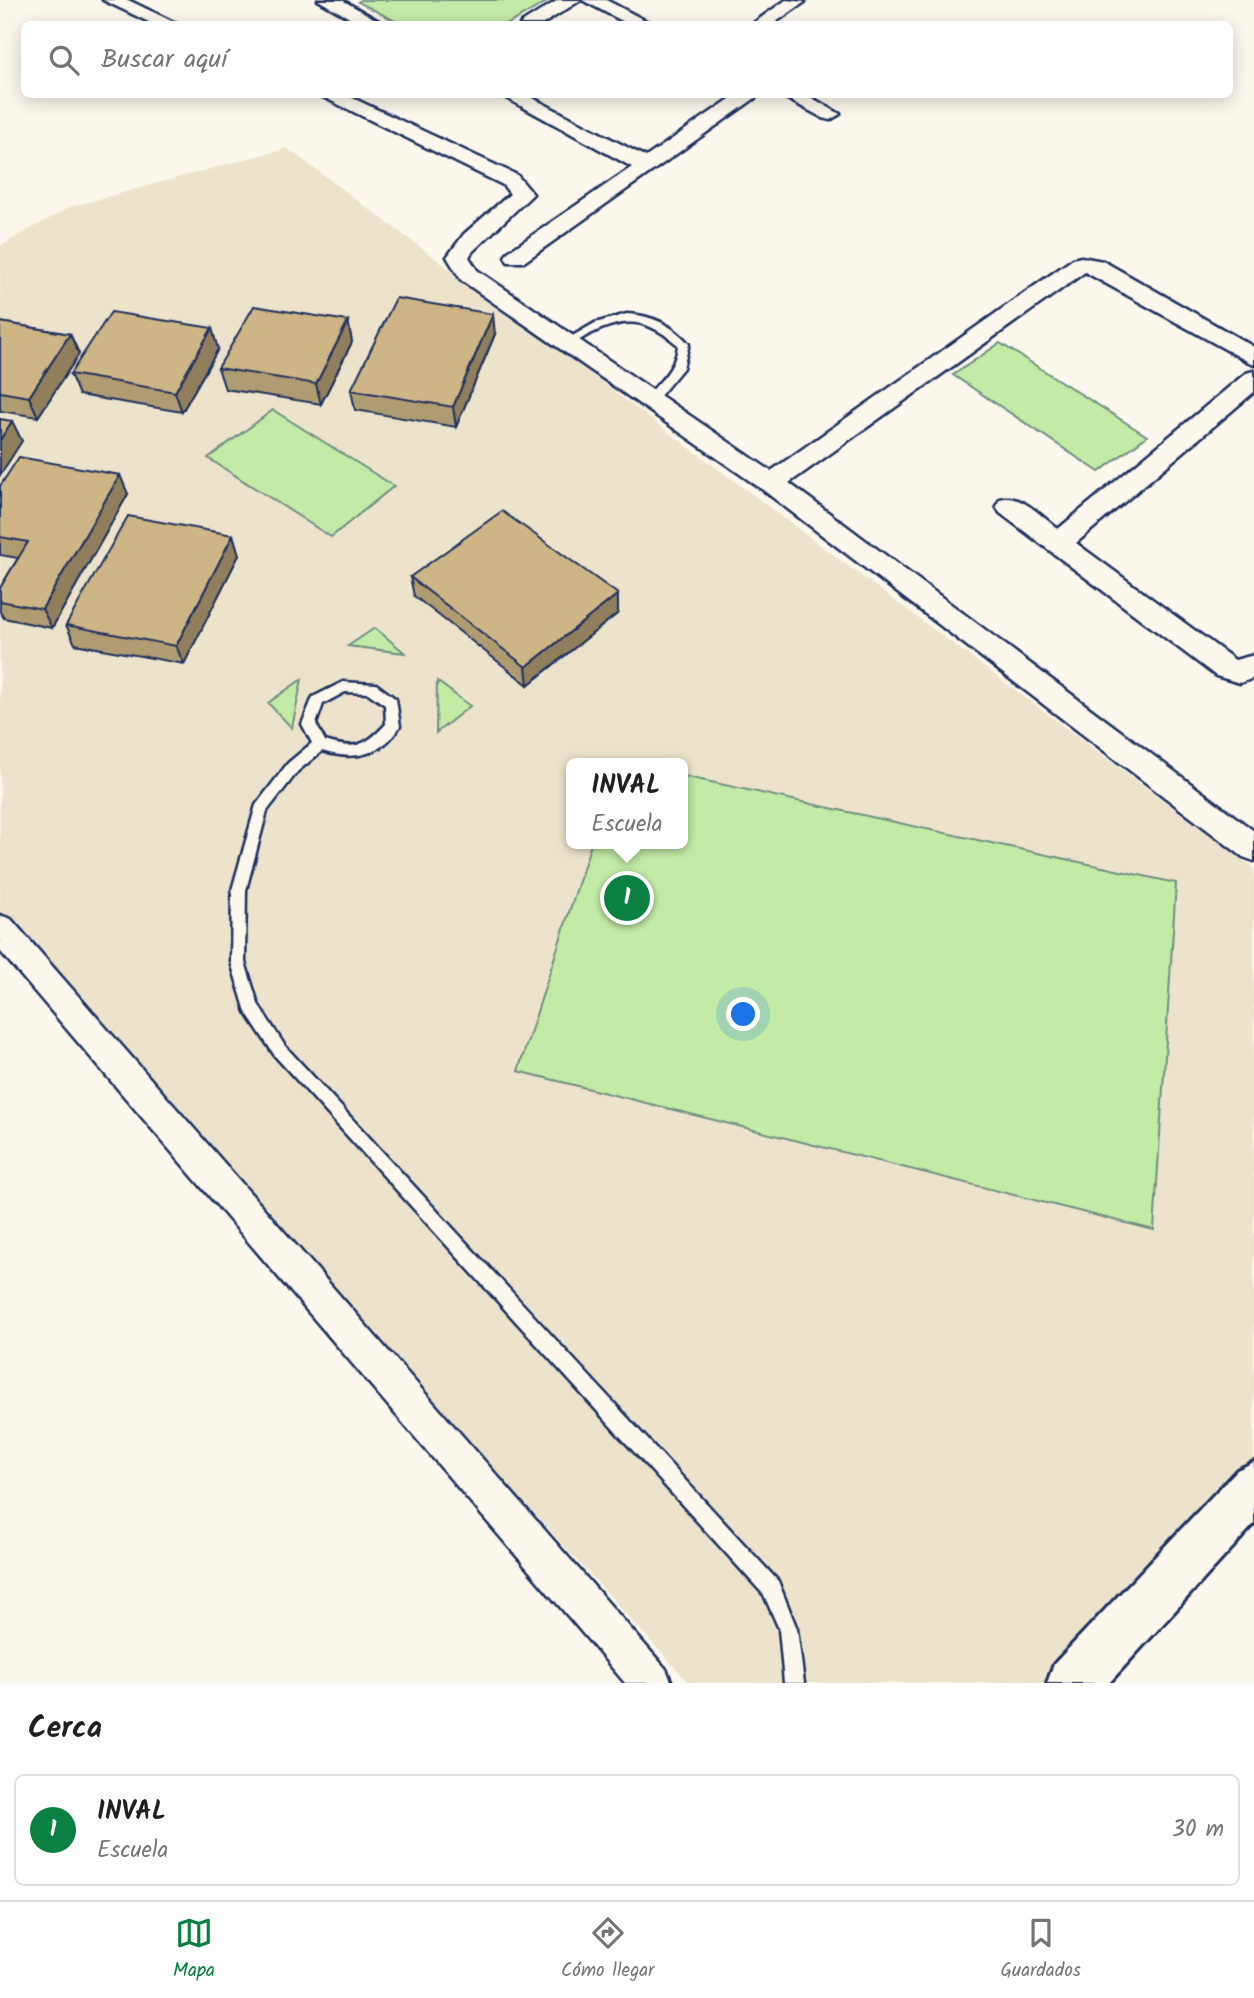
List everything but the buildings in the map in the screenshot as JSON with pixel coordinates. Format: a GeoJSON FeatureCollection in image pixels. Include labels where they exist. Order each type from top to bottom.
{"type":"FeatureCollection","features":[{"type":"Feature","properties":{"kind":"main road"},"geometry":{"type":"LineString","coordinates":[[1073,1683],[1254,1488]]}},
{"type":"Feature","properties":{"kind":"street"},"geometry":{"type":"LineString","coordinates":[[112,0],[161,21]]}},
{"type":"Feature","properties":{"kind":"street"},"geometry":{"type":"LineString","coordinates":[[535,21],[572,0]]}},
{"type":"Feature","properties":{"kind":"street"},"geometry":{"type":"LineString","coordinates":[[591,0],[636,21]]}},
{"type":"Feature","properties":{"kind":"street"},"geometry":{"type":"LineString","coordinates":[[334,1],[369,21]]}},
{"type":"Feature","properties":{"kind":"street"},"geometry":{"type":"LineString","coordinates":[[766,21],[796,2]]}},
{"type":"Feature","properties":{"kind":"street"},"geometry":{"type":"LineString","coordinates":[[336,98],[510,180],[522,194],[510,209],[469,240],[458,257],[469,275],[772,484],[1254,848]]}},
{"type":"Feature","properties":{"kind":"street"},"geometry":{"type":"LineString","coordinates":[[517,98],[648,167]]}},
{"type":"Feature","properties":{"kind":"street"},"geometry":{"type":"LineString","coordinates":[[516,257],[745,98]]}},
{"type":"Feature","properties":{"kind":"street"},"geometry":{"type":"LineString","coordinates":[[796,98],[830,114]]}},
{"type":"Feature","properties":{"kind":"street"},"geometry":{"type":"LineString","coordinates":[[772,484],[790,468],[1081,264],[1095,266],[1254,357]]}},
{"type":"Feature","properties":{"kind":"street"},"geometry":{"type":"LineString","coordinates":[[1060,542],[1254,379]]}},
{"type":"Feature","properties":{"kind":"street"},"geometry":{"type":"LineString","coordinates":[[1009,506],[1226,668],[1240,672],[1254,666]]}},
{"type":"Feature","properties":{"kind":"street"},"geometry":{"type":"LineString","coordinates":[[0,929],[652,1683]]}},
{"type":"Feature","properties":{"kind":"lane"},"geometry":{"type":"LineString","coordinates":[[567,342],[609,320],[627,316],[651,322],[670,331],[684,344],[684,356],[650,400]]}},
{"type":"Feature","properties":{"kind":"lane"},"geometry":{"type":"LineString","coordinates":[[343,687],[371,688],[391,704],[393,726],[375,747],[346,754],[320,745],[309,724],[318,701],[343,687]]}},
{"type":"Feature","properties":{"kind":"lane"},"geometry":{"type":"LineString","coordinates":[[320,745],[293,767],[261,809],[239,890],[238,962],[251,1007],[280,1051],[771,1588],[788,1629],[794,1683]]}},
{"type":"Feature","properties":{"kind":"shaded area"},"geometry":{"type":"Polygon","coordinates":[[[287,148],[1254,868],[1254,1461],[1048,1683],[689,1683],[0,928],[0,246],[70,207],[287,148]]]}},
{"type":"Feature","properties":{"kind":"green space"},"geometry":{"type":"Polygon","coordinates":[[[550,0],[513,21],[395,21],[358,2],[550,0]]]}},
{"type":"Feature","properties":{"kind":"green space"},"geometry":{"type":"Polygon","coordinates":[[[1000,343],[1147,436],[1099,472],[953,375],[1000,343]]]}},
{"type":"Feature","properties":{"kind":"green space"},"geometry":{"type":"Polygon","coordinates":[[[273,410],[394,486],[331,537],[208,458],[273,410]]]}},
{"type":"Feature","properties":{"kind":"green space"},"geometry":{"type":"Polygon","coordinates":[[[375,628],[405,653],[348,646],[375,628]]]}},
{"type":"Feature","properties":{"kind":"green space"},"geometry":{"type":"Polygon","coordinates":[[[302,679],[292,728],[268,703],[302,679]]]}},
{"type":"Feature","properties":{"kind":"green space"},"geometry":{"type":"Polygon","coordinates":[[[437,681],[470,706],[436,733],[437,681]]]}},
{"type":"Feature","properties":{"kind":"green space"},"geometry":{"type":"Polygon","coordinates":[[[688,777],[1176,883],[1154,1230],[518,1071],[589,849],[688,849],[688,777]]]}},
{"type":"Feature","properties":{"kind":"place","name":"INVAL"},"geometry":{"type":"Point","coordinates":[627,898]}}]}
